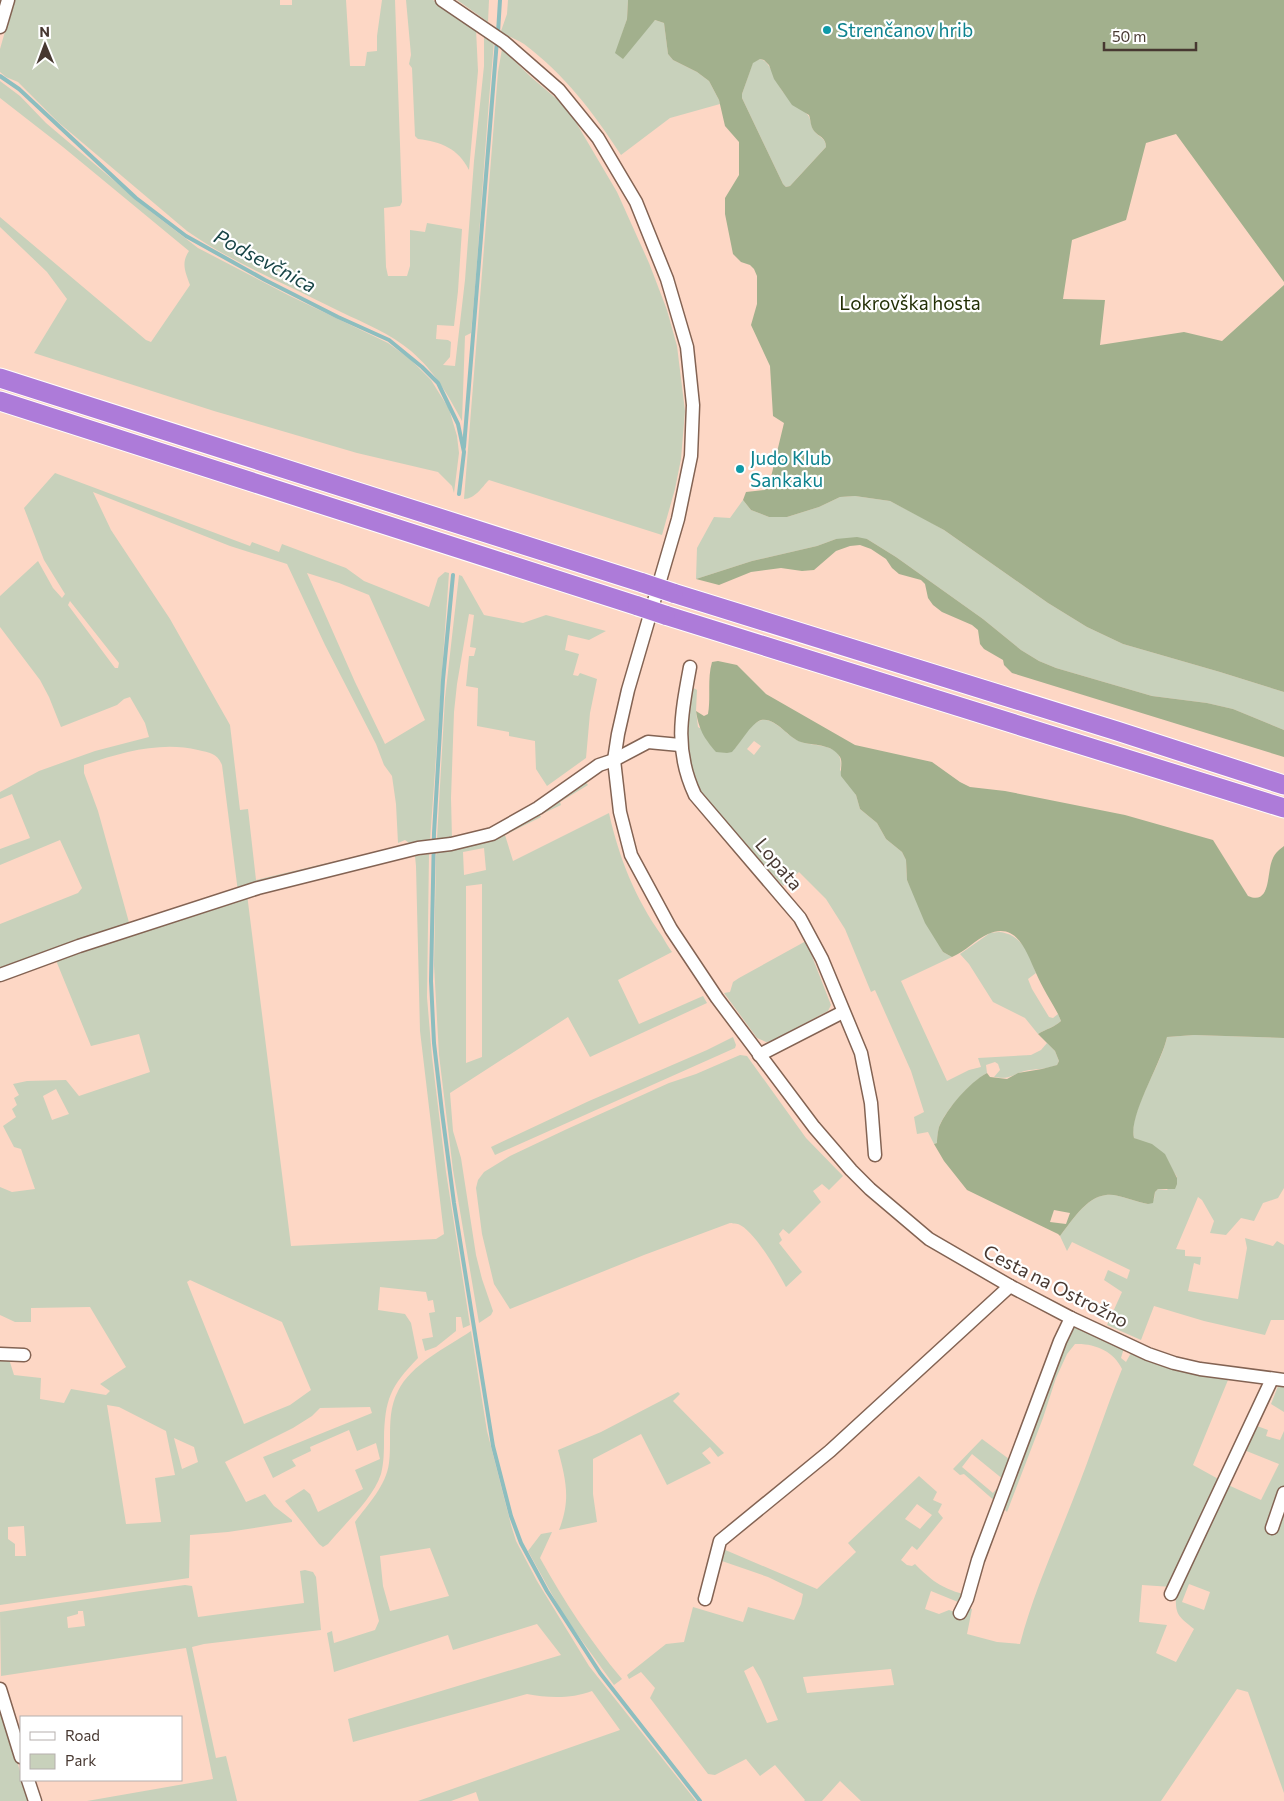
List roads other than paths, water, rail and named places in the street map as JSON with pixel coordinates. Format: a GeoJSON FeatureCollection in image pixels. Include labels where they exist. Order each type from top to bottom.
{"type":"FeatureCollection","features":[{"type":"Feature","properties":{"kind":"highway"},"geometry":{"type":"LineString","coordinates":[[0,378],[643,584],[1117,731],[1284,785]]}},
{"type":"Feature","properties":{"kind":"highway"},"geometry":{"type":"LineString","coordinates":[[0,401],[665,615],[1284,808]]}},
{"type":"Feature","properties":{"kind":"street"},"geometry":{"type":"LineString","coordinates":[[0,27],[8,0]]}},
{"type":"Feature","properties":{"kind":"street","name":"Cesta na Ostrožno"},"geometry":{"type":"LineString","coordinates":[[442,0],[504,42],[559,90],[598,138],[636,202],[667,279],[687,347],[693,405],[691,456],[678,519],[628,690],[614,760],[620,812],[631,855],[671,930],[717,998],[814,1127],[850,1170],[887,1204],[930,1239],[1010,1286],[1071,1318],[1148,1354],[1174,1364],[1278,1379],[1172,1594]]}},
{"type":"Feature","properties":{"kind":"street","name":"Lopata"},"geometry":{"type":"LineString","coordinates":[[690,667],[681,725],[680,745],[687,778],[696,796],[800,918],[822,959],[861,1053],[871,1103],[876,1156]]}},
{"type":"Feature","properties":{"kind":"street"},"geometry":{"type":"LineString","coordinates":[[0,975],[79,946],[258,888],[418,848],[451,844],[492,834],[538,808],[598,764],[614,760],[648,742],[680,745]]}},
{"type":"Feature","properties":{"kind":"street"},"geometry":{"type":"LineString","coordinates":[[760,1055],[843,1012]]}},
{"type":"Feature","properties":{"kind":"street"},"geometry":{"type":"LineString","coordinates":[[705,1599],[720,1541],[830,1451],[1010,1286]]}},
{"type":"Feature","properties":{"kind":"street"},"geometry":{"type":"LineString","coordinates":[[960,1613],[967,1599],[978,1560],[1060,1341],[1071,1318]]}},
{"type":"Feature","properties":{"kind":"street"},"geometry":{"type":"LineString","coordinates":[[0,1354],[24,1355]]}},
{"type":"Feature","properties":{"kind":"street"},"geometry":{"type":"LineString","coordinates":[[1272,1528],[1284,1494]]}},
{"type":"Feature","properties":{"kind":"street"},"geometry":{"type":"LineString","coordinates":[[0,1689],[20,1754]]}},
{"type":"Feature","properties":{"kind":"street"},"geometry":{"type":"LineString","coordinates":[[28,1781],[35,1801]]}},
{"type":"Feature","properties":{"kind":"waterway"},"geometry":{"type":"LineString","coordinates":[[498,33],[500,0]]}},
{"type":"Feature","properties":{"kind":"waterway"},"geometry":{"type":"LineString","coordinates":[[464,447],[497,40]]}},
{"type":"Feature","properties":{"kind":"waterway","name":"Podsevčnica"},"geometry":{"type":"LineString","coordinates":[[0,76],[19,89],[136,198],[186,236],[265,280],[338,317],[389,340],[422,367],[438,383],[458,424],[464,452],[459,494]]}},
{"type":"Feature","properties":{"kind":"waterway"},"geometry":{"type":"LineString","coordinates":[[453,575],[443,680],[434,833],[431,981],[434,1043],[454,1203],[493,1446],[511,1516],[521,1543],[547,1591],[600,1673],[700,1801]]}},
{"type":"Feature","properties":{"kind":"place","name":"Strenčanov hrib"},"geometry":{"type":"Point","coordinates":[827,30]}},
{"type":"Feature","properties":{"kind":"place","name":"Judo Klub Sankaku"},"geometry":{"type":"Point","coordinates":[740,469]}},
{"type":"Feature","properties":{"kind":"park label","name":"Lokrovška hosta"},"geometry":{"type":"Point","coordinates":[910,303]}}]}
